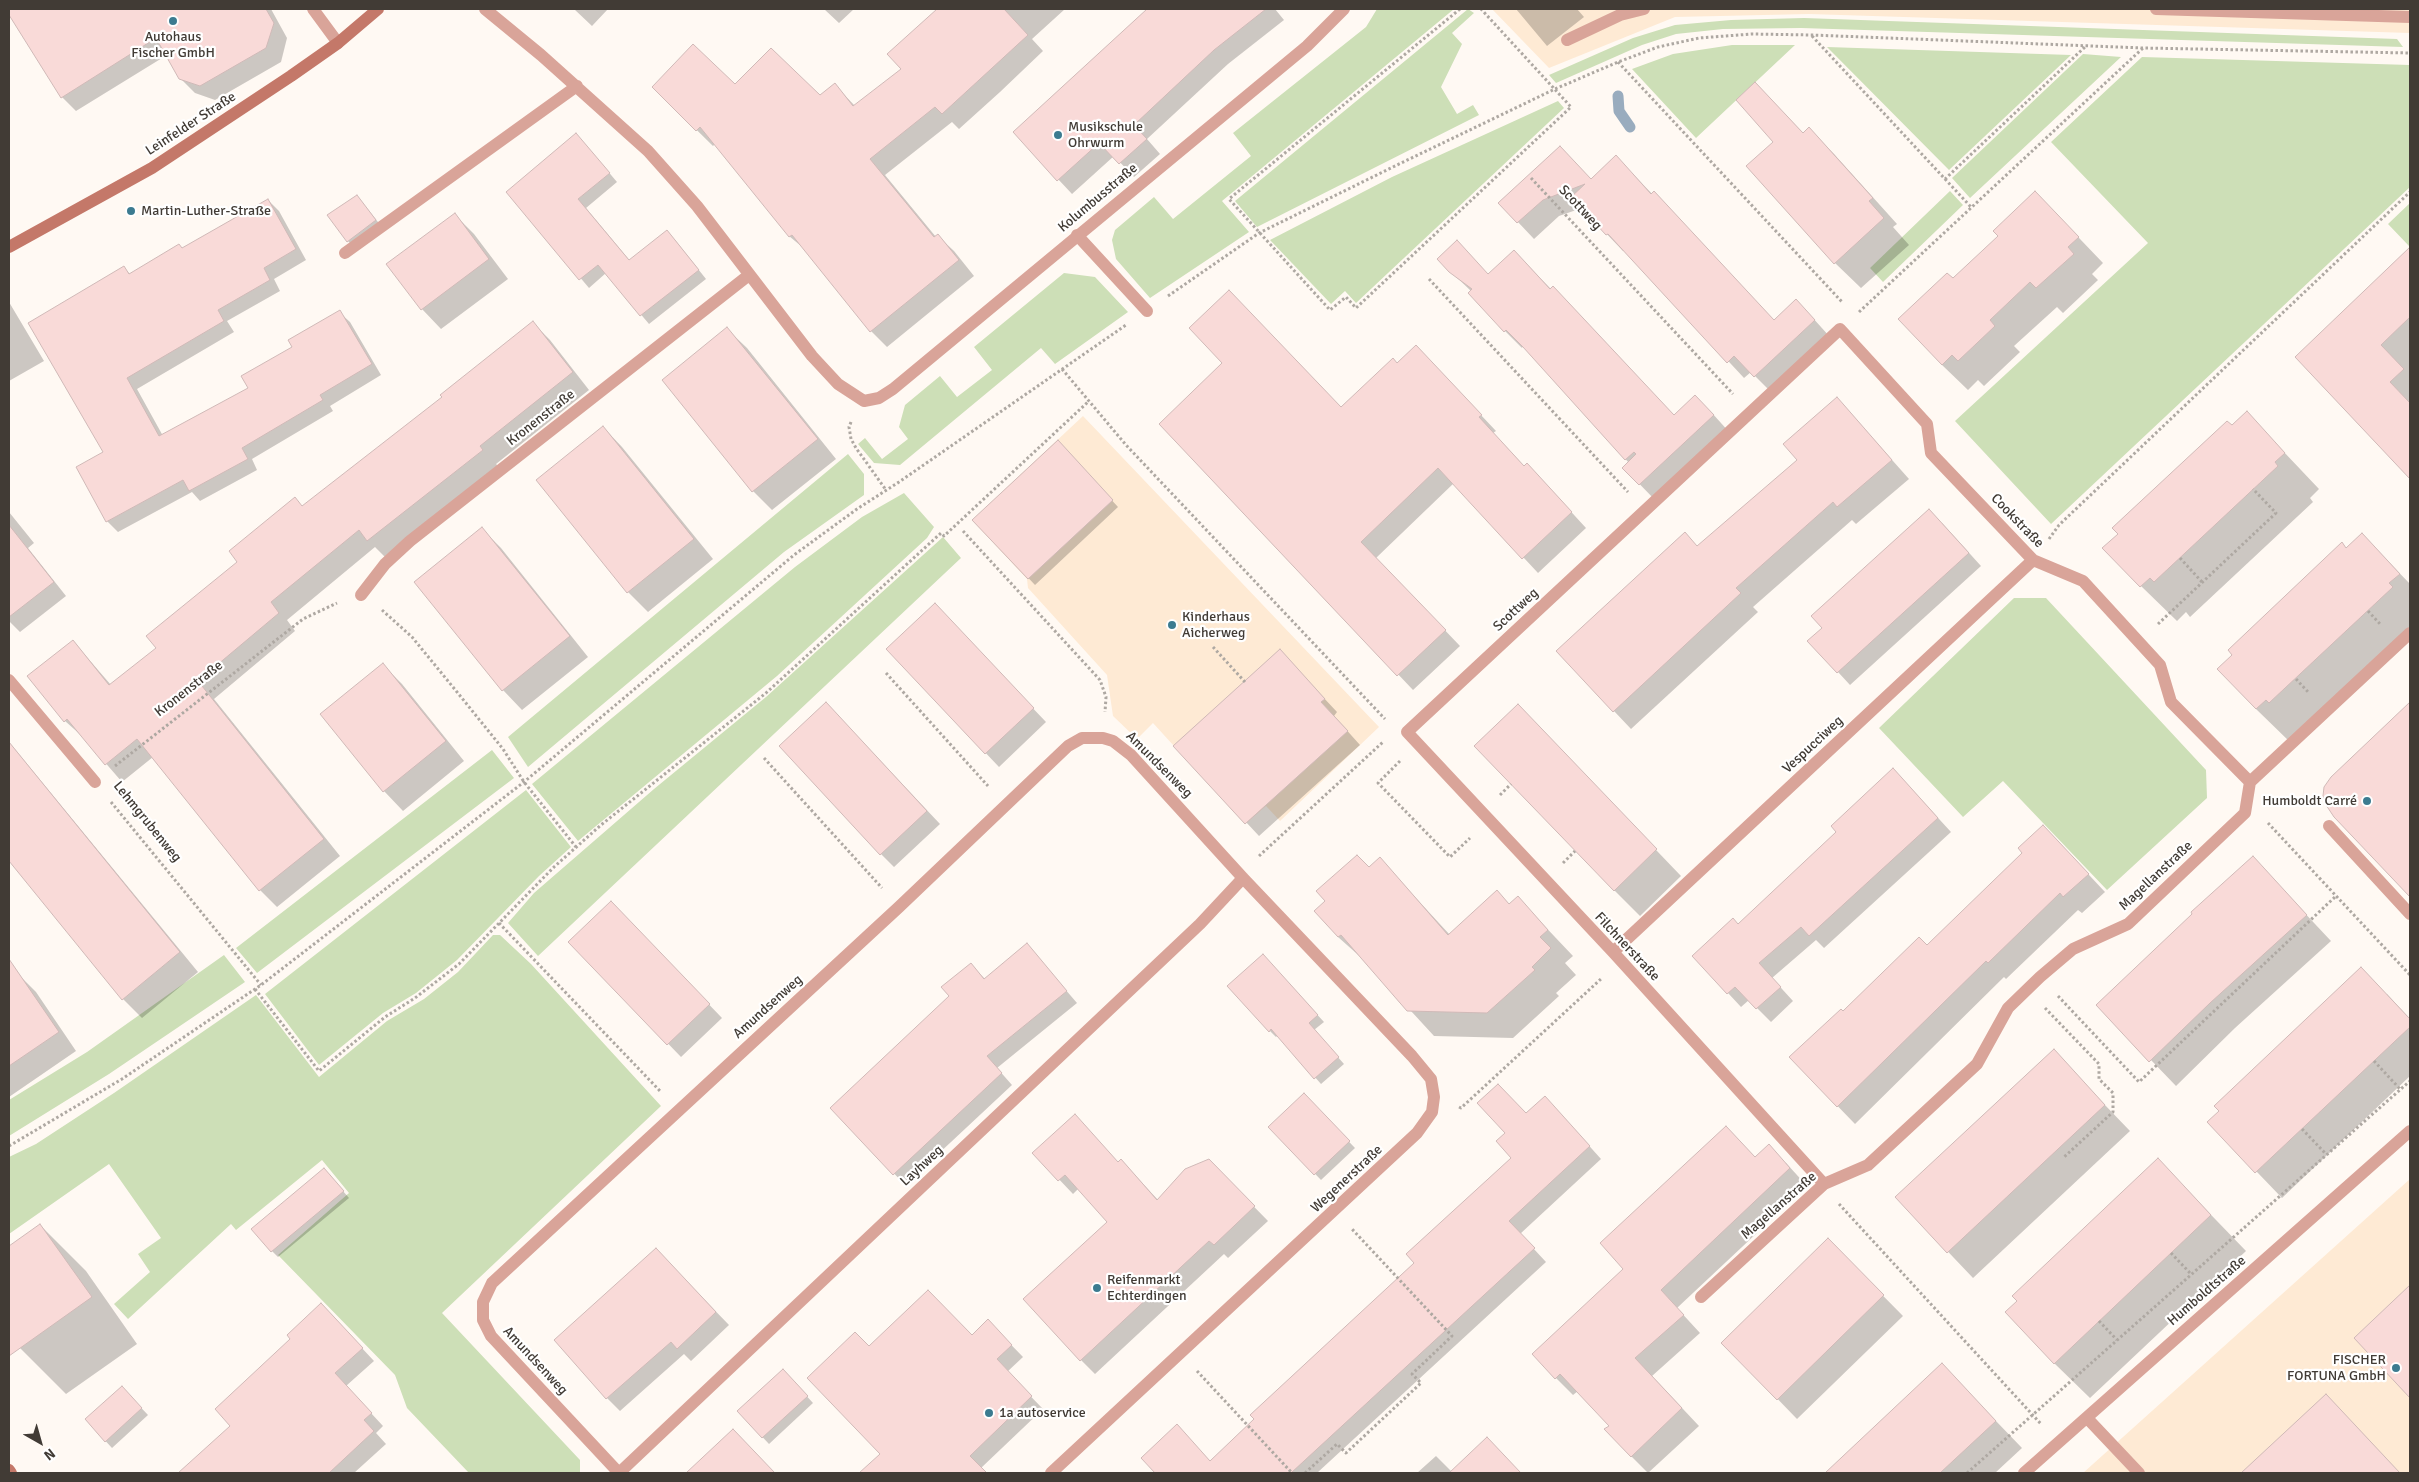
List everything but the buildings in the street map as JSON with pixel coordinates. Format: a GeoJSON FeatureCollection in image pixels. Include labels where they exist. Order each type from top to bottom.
{"type":"FeatureCollection","features":[{"type":"Feature","properties":{"kind":"main road","name":"Leinfelder Straße"},"geometry":{"type":"LineString","coordinates":[[9,247],[152,168],[338,43],[378,9]]}},
{"type":"Feature","properties":{"kind":"street"},"geometry":{"type":"LineString","coordinates":[[313,9],[338,43]]}},
{"type":"Feature","properties":{"kind":"street"},"geometry":{"type":"LineString","coordinates":[[486,9],[577,86],[648,151],[675,180],[812,356],[838,384],[864,401]]}},
{"type":"Feature","properties":{"kind":"street","name":"Kolumbusstraße"},"geometry":{"type":"LineString","coordinates":[[864,401],[879,398],[893,389],[1307,46],[1344,9]]}},
{"type":"Feature","properties":{"kind":"street"},"geometry":{"type":"LineString","coordinates":[[1567,40],[1620,15],[1644,9]]}},
{"type":"Feature","properties":{"kind":"street"},"geometry":{"type":"LineString","coordinates":[[2156,9],[2410,18]]}},
{"type":"Feature","properties":{"kind":"street"},"geometry":{"type":"LineString","coordinates":[[345,253],[577,86]]}},
{"type":"Feature","properties":{"kind":"street"},"geometry":{"type":"LineString","coordinates":[[1077,235],[1147,311]]}},
{"type":"Feature","properties":{"kind":"street","name":"Kronenstraße"},"geometry":{"type":"LineString","coordinates":[[361,595],[385,564],[410,541],[749,275]]}},
{"type":"Feature","properties":{"kind":"street","name":"Scottweg"},"geometry":{"type":"LineString","coordinates":[[1406,732],[1840,329]]}},
{"type":"Feature","properties":{"kind":"street","name":"Cookstraße"},"geometry":{"type":"LineString","coordinates":[[1840,329],[1928,424],[1931,454],[2033,560],[2083,581],[2160,665],[2171,702],[2250,782]]}},
{"type":"Feature","properties":{"kind":"street","name":"Vespucciweg"},"geometry":{"type":"LineString","coordinates":[[1612,952],[2033,560]]}},
{"type":"Feature","properties":{"kind":"street"},"geometry":{"type":"LineString","coordinates":[[2245,813],[2250,782],[2410,633]]}},
{"type":"Feature","properties":{"kind":"street","name":"Lehmgrubenweg"},"geometry":{"type":"LineString","coordinates":[[9,680],[95,782]]}},
{"type":"Feature","properties":{"kind":"street","name":"Filchnerstraße"},"geometry":{"type":"LineString","coordinates":[[1406,732],[1612,952],[1824,1184]]}},
{"type":"Feature","properties":{"kind":"street","name":"Amundsenweg"},"geometry":{"type":"LineString","coordinates":[[619,1473],[491,1336],[483,1320],[483,1302],[492,1283],[899,908],[1068,746],[1082,738],[1103,738],[1113,741],[1131,755],[1243,878]]}},
{"type":"Feature","properties":{"kind":"street","name":"Magellanstraße"},"geometry":{"type":"LineString","coordinates":[[1701,1297],[1824,1184],[1868,1165],[1977,1064],[2008,1008],[2040,977],[2073,949],[2128,924],[2245,813]]}},
{"type":"Feature","properties":{"kind":"street"},"geometry":{"type":"LineString","coordinates":[[2329,826],[2410,914]]}},
{"type":"Feature","properties":{"kind":"street"},"geometry":{"type":"LineString","coordinates":[[1243,878],[1412,1056],[1431,1080],[1434,1097]]}},
{"type":"Feature","properties":{"kind":"street","name":"Layhweg"},"geometry":{"type":"LineString","coordinates":[[619,1473],[1193,930],[1243,878]]}},
{"type":"Feature","properties":{"kind":"street","name":"Wegenerstraße"},"geometry":{"type":"LineString","coordinates":[[1051,1473],[1417,1133],[1432,1112],[1434,1097]]}},
{"type":"Feature","properties":{"kind":"street","name":"Humboldtstraße"},"geometry":{"type":"LineString","coordinates":[[2024,1473],[2410,1131]]}},
{"type":"Feature","properties":{"kind":"street"},"geometry":{"type":"LineString","coordinates":[[2086,1418],[2139,1473]]}},
{"type":"Feature","properties":{"kind":"path"},"geometry":{"type":"LineString","coordinates":[[1460,9],[1229,199],[1330,310],[1346,297],[1356,308],[1571,107],[1481,9]]}},
{"type":"Feature","properties":{"kind":"path"},"geometry":{"type":"LineString","coordinates":[[9,1146],[122,1079],[261,985],[524,782],[794,555],[857,509],[1259,233],[1554,89],[1618,62],[1658,48],[1699,38],[1752,34],[2142,48],[2410,53]]}},
{"type":"Feature","properties":{"kind":"path"},"geometry":{"type":"LineString","coordinates":[[1812,35],[1971,207]]}},
{"type":"Feature","properties":{"kind":"path"},"geometry":{"type":"LineString","coordinates":[[1945,178],[2087,45]]}},
{"type":"Feature","properties":{"kind":"path"},"geometry":{"type":"LineString","coordinates":[[1840,329],[2142,48]]}},
{"type":"Feature","properties":{"kind":"path"},"geometry":{"type":"LineString","coordinates":[[1618,62],[1855,316]]}},
{"type":"Feature","properties":{"kind":"path","name":"Scottweg"},"geometry":{"type":"LineString","coordinates":[[1531,178],[1750,412]]}},
{"type":"Feature","properties":{"kind":"path"},"geometry":{"type":"LineString","coordinates":[[2033,560],[2059,525],[2410,192]]}},
{"type":"Feature","properties":{"kind":"path"},"geometry":{"type":"LineString","coordinates":[[1429,279],[1646,510]]}},
{"type":"Feature","properties":{"kind":"path"},"geometry":{"type":"LineString","coordinates":[[1062,369],[1126,445],[1312,645],[1387,722],[1406,732]]}},
{"type":"Feature","properties":{"kind":"path"},"geometry":{"type":"LineString","coordinates":[[864,401],[849,428],[851,439],[886,490]]}},
{"type":"Feature","properties":{"kind":"path"},"geometry":{"type":"LineString","coordinates":[[255,989],[319,1071],[385,1018],[415,998],[459,964],[576,847],[766,693],[941,533],[944,536],[1089,401]]}},
{"type":"Feature","properties":{"kind":"path"},"geometry":{"type":"LineString","coordinates":[[2139,642],[2276,513],[2253,489]]}},
{"type":"Feature","properties":{"kind":"path"},"geometry":{"type":"LineString","coordinates":[[963,531],[1100,680],[1106,697],[1103,738]]}},
{"type":"Feature","properties":{"kind":"path"},"geometry":{"type":"LineString","coordinates":[[2180,558],[2202,582]]}},
{"type":"Feature","properties":{"kind":"path"},"geometry":{"type":"LineString","coordinates":[[361,595],[412,637],[503,749],[524,782],[576,847]]}},
{"type":"Feature","properties":{"kind":"path","name":"Kronenstraße"},"geometry":{"type":"LineString","coordinates":[[95,782],[302,619],[361,595]]}},
{"type":"Feature","properties":{"kind":"path"},"geometry":{"type":"LineString","coordinates":[[1213,647],[1245,682]]}},
{"type":"Feature","properties":{"kind":"path"},"geometry":{"type":"LineString","coordinates":[[886,673],[1005,805]]}},
{"type":"Feature","properties":{"kind":"path"},"geometry":{"type":"LineString","coordinates":[[1243,878],[1255,860],[1382,743],[1406,732]]}},
{"type":"Feature","properties":{"kind":"path"},"geometry":{"type":"LineString","coordinates":[[1418,744],[1378,783],[1450,857],[1489,820]]}},
{"type":"Feature","properties":{"kind":"path"},"geometry":{"type":"LineString","coordinates":[[764,758],[899,908]]}},
{"type":"Feature","properties":{"kind":"path","name":"Lehmgrubenweg"},"geometry":{"type":"LineString","coordinates":[[95,782],[261,985]]}},
{"type":"Feature","properties":{"kind":"path"},"geometry":{"type":"LineString","coordinates":[[2245,813],[2261,816],[2410,975]]}},
{"type":"Feature","properties":{"kind":"path"},"geometry":{"type":"LineString","coordinates":[[2040,977],[2140,1082],[2336,896]]}},
{"type":"Feature","properties":{"kind":"path"},"geometry":{"type":"LineString","coordinates":[[499,923],[678,1110]]}},
{"type":"Feature","properties":{"kind":"path"},"geometry":{"type":"LineString","coordinates":[[1434,1097],[1461,1108],[1605,976],[1612,952]]}},
{"type":"Feature","properties":{"kind":"path"},"geometry":{"type":"LineString","coordinates":[[2028,989],[2099,1064],[2099,1079],[2112,1093],[2113,1112],[2063,1158]]}},
{"type":"Feature","properties":{"kind":"path"},"geometry":{"type":"LineString","coordinates":[[2374,1061],[2400,1090]]}},
{"type":"Feature","properties":{"kind":"path"},"geometry":{"type":"LineString","coordinates":[[1967,1473],[2410,1081]]}},
{"type":"Feature","properties":{"kind":"path"},"geometry":{"type":"LineString","coordinates":[[2302,1129],[2326,1154]]}},
{"type":"Feature","properties":{"kind":"path"},"geometry":{"type":"LineString","coordinates":[[1824,1184],[1844,1210],[2058,1443]]}},
{"type":"Feature","properties":{"kind":"path"},"geometry":{"type":"LineString","coordinates":[[1305,1473],[1337,1444],[1346,1453],[1421,1383],[1412,1374],[1452,1336],[1335,1211]]}},
{"type":"Feature","properties":{"kind":"path"},"geometry":{"type":"LineString","coordinates":[[2171,1253],[2191,1274]]}},
{"type":"Feature","properties":{"kind":"path"},"geometry":{"type":"LineString","coordinates":[[2099,1321],[2117,1340]]}},
{"type":"Feature","properties":{"kind":"path"},"geometry":{"type":"LineString","coordinates":[[1181,1354],[1292,1473]]}},
{"type":"Feature","properties":{"kind":"shaded area"},"geometry":{"type":"Polygon","coordinates":[[[1492,9],[2410,9],[2410,33],[1809,14],[1675,17],[1549,68],[1492,9]]]}},
{"type":"Feature","properties":{"kind":"shaded area","name":"Kinderhaus Aicherweg"},"geometry":{"type":"Polygon","coordinates":[[[1083,416],[1379,727],[1280,821],[1266,806],[1245,824],[1153,723],[1137,739],[1113,716],[1107,675],[1028,588],[1027,579],[972,520],[1083,416]]]}},
{"type":"Feature","properties":{"kind":"shaded area"},"geometry":{"type":"Polygon","coordinates":[[[2410,1179],[2410,1473],[2083,1473],[2410,1179]]]}},
{"type":"Feature","properties":{"kind":"green space"},"geometry":{"type":"Polygon","coordinates":[[[1377,9],[1454,9],[1222,201],[1249,232],[1150,298],[1116,259],[1112,240],[1115,230],[1154,197],[1173,219],[1251,156],[1233,133],[1366,27],[1377,9]]]}},
{"type":"Feature","properties":{"kind":"green space"},"geometry":{"type":"Polygon","coordinates":[[[1468,9],[1474,13],[1452,33],[1462,44],[1441,87],[1457,114],[1473,105],[1479,115],[1257,227],[1235,201],[1468,9]]]}},
{"type":"Feature","properties":{"kind":"green space"},"geometry":{"type":"Polygon","coordinates":[[[1804,18],[2397,39],[2403,47],[1801,28],[1723,29],[1676,34],[1642,45],[1556,83],[1549,75],[1633,38],[1675,25],[1731,20],[1804,18]]]}},
{"type":"Feature","properties":{"kind":"green space"},"geometry":{"type":"Polygon","coordinates":[[[1732,45],[1795,45],[1696,138],[1632,69],[1673,54],[1732,45]]]}},
{"type":"Feature","properties":{"kind":"green space"},"geometry":{"type":"Polygon","coordinates":[[[1827,47],[2071,55],[1949,170],[1827,47]]]}},
{"type":"Feature","properties":{"kind":"green space"},"geometry":{"type":"Polygon","coordinates":[[[2083,54],[2121,57],[1970,198],[1952,178],[2083,54]]]}},
{"type":"Feature","properties":{"kind":"green space"},"geometry":{"type":"Polygon","coordinates":[[[2142,57],[2410,65],[2410,187],[2051,524],[1955,421],[2148,243],[2051,142],[2142,57]]]}},
{"type":"Feature","properties":{"kind":"green space"},"geometry":{"type":"Polygon","coordinates":[[[1558,101],[1564,108],[1356,303],[1345,291],[1331,304],[1270,240],[1392,177],[1558,101]]]}},
{"type":"Feature","properties":{"kind":"green space"},"geometry":{"type":"Polygon","coordinates":[[[1950,191],[1963,205],[1883,282],[1870,268],[1950,191]]]}},
{"type":"Feature","properties":{"kind":"green space"},"geometry":{"type":"Polygon","coordinates":[[[2410,203],[2410,244],[2409,246],[2388,224],[2410,203]]]}},
{"type":"Feature","properties":{"kind":"green space"},"geometry":{"type":"Polygon","coordinates":[[[1064,273],[1095,277],[1128,312],[1055,364],[1041,348],[900,465],[874,463],[858,444],[865,438],[882,459],[908,439],[899,427],[905,405],[940,376],[957,397],[992,370],[974,347],[1064,273]]]}},
{"type":"Feature","properties":{"kind":"green space"},"geometry":{"type":"Polygon","coordinates":[[[848,454],[864,474],[864,495],[784,552],[528,767],[508,737],[848,454]]]}},
{"type":"Feature","properties":{"kind":"green space"},"geometry":{"type":"Polygon","coordinates":[[[904,493],[934,527],[927,538],[777,676],[578,841],[532,784],[795,567],[862,517],[904,493]]]}},
{"type":"Feature","properties":{"kind":"green space"},"geometry":{"type":"Polygon","coordinates":[[[943,537],[961,558],[538,956],[508,923],[534,893],[654,789],[766,697],[943,537]]]}},
{"type":"Feature","properties":{"kind":"green space"},"geometry":{"type":"Polygon","coordinates":[[[2014,598],[2046,598],[2206,770],[2207,798],[2107,890],[2003,781],[1963,817],[1879,728],[2014,598]]]}},
{"type":"Feature","properties":{"kind":"green space"},"geometry":{"type":"Polygon","coordinates":[[[492,750],[514,778],[257,973],[236,948],[492,750]]]}},
{"type":"Feature","properties":{"kind":"green space"},"geometry":{"type":"Polygon","coordinates":[[[526,790],[571,847],[539,876],[457,960],[416,993],[383,1013],[319,1065],[265,994],[526,790]]]}},
{"type":"Feature","properties":{"kind":"green space"},"geometry":{"type":"Polygon","coordinates":[[[493,935],[500,935],[531,964],[661,1106],[442,1313],[580,1460],[580,1473],[469,1473],[407,1408],[395,1375],[278,1255],[349,1193],[322,1160],[236,1230],[231,1224],[128,1319],[114,1304],[150,1272],[138,1254],[161,1238],[109,1164],[9,1234],[9,1157],[36,1144],[114,1093],[256,995],[319,1077],[387,1021],[424,999],[458,972],[493,935]]]}},
{"type":"Feature","properties":{"kind":"green space"},"geometry":{"type":"Polygon","coordinates":[[[224,955],[245,982],[109,1074],[9,1136],[9,1100],[87,1052],[224,955]]]}},
{"type":"Feature","properties":{"kind":"waterway"},"geometry":{"type":"LineString","coordinates":[[1618,96],[1619,111],[1630,127]]}},
{"type":"Feature","properties":{"kind":"place","name":"Autohaus Fischer GmbH"},"geometry":{"type":"Point","coordinates":[173,21]}},
{"type":"Feature","properties":{"kind":"place","name":"Musikschule Ohrwurm"},"geometry":{"type":"Point","coordinates":[1058,135]}},
{"type":"Feature","properties":{"kind":"place","name":"Martin-Luther-Straße"},"geometry":{"type":"Point","coordinates":[131,211]}},
{"type":"Feature","properties":{"kind":"place","name":"Kinderhaus Aicherweg"},"geometry":{"type":"Point","coordinates":[1172,625]}},
{"type":"Feature","properties":{"kind":"place","name":"Humboldt Carré"},"geometry":{"type":"Point","coordinates":[2367,801]}},
{"type":"Feature","properties":{"kind":"place","name":"Reifenmarkt Echterdingen"},"geometry":{"type":"Point","coordinates":[1097,1288]}},
{"type":"Feature","properties":{"kind":"place","name":"FISCHER FORTUNA GmbH"},"geometry":{"type":"Point","coordinates":[2396,1368]}},
{"type":"Feature","properties":{"kind":"place","name":"1a autoservice"},"geometry":{"type":"Point","coordinates":[989,1413]}}]}
